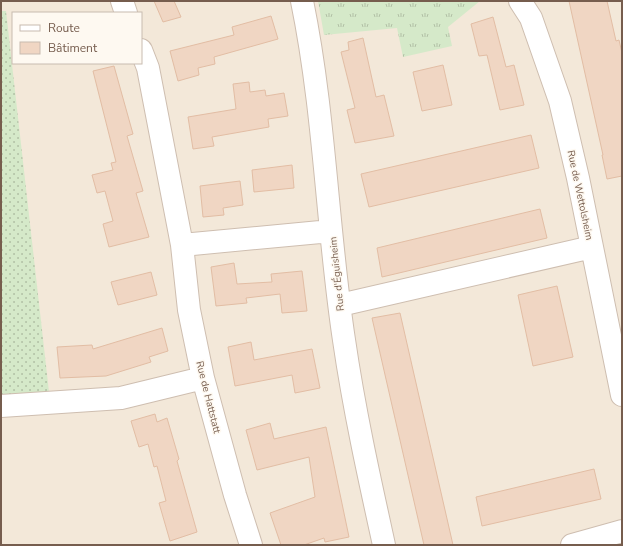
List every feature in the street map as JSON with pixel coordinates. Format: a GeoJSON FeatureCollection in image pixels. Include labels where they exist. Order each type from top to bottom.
{"type":"FeatureCollection","features":[{"type":"Feature","properties":{"kind":"street"},"geometry":{"type":"LineString","coordinates":[[122,1],[126,12]]}},
{"type":"Feature","properties":{"kind":"street","name":"Rue d'Éguisheim"},"geometry":{"type":"LineString","coordinates":[[302,1],[320,117],[331,231],[344,340],[364,453],[384,545]]}},
{"type":"Feature","properties":{"kind":"street","name":"Rue de Wettolsheim"},"geometry":{"type":"LineString","coordinates":[[520,1],[531,18],[560,101],[578,178],[622,392]]}},
{"type":"Feature","properties":{"kind":"street","name":"Rue de Hattstatt"},"geometry":{"type":"LineString","coordinates":[[142,53],[148,68],[182,245],[189,310],[203,378],[235,495],[251,545]]}},
{"type":"Feature","properties":{"kind":"street"},"geometry":{"type":"LineString","coordinates":[[182,245],[331,231]]}},
{"type":"Feature","properties":{"kind":"street"},"geometry":{"type":"LineString","coordinates":[[340,305],[592,247]]}},
{"type":"Feature","properties":{"kind":"street"},"geometry":{"type":"LineString","coordinates":[[1,406],[121,398],[203,378]]}},
{"type":"Feature","properties":{"kind":"street"},"geometry":{"type":"LineString","coordinates":[[572,545],[622,531]]}},
{"type":"Feature","properties":{"kind":"shaded area"},"geometry":{"type":"Polygon","coordinates":[[[1,1],[622,1],[622,545],[1,545],[1,397],[6,11],[1,11],[1,1]]]}},
{"type":"Feature","properties":{"kind":"green space"},"geometry":{"type":"Polygon","coordinates":[[[318,1],[480,1],[448,27],[452,46],[403,57],[397,28],[324,35],[318,1]]]}},
{"type":"Feature","properties":{"kind":"green space"},"geometry":{"type":"Polygon","coordinates":[[[1,11],[6,11],[49,392],[1,397],[1,11]]]}},
{"type":"Feature","properties":{"kind":"building"},"geometry":{"type":"Polygon","coordinates":[[[154,1],[174,1],[181,17],[163,22],[154,1]]]}},
{"type":"Feature","properties":{"kind":"building"},"geometry":{"type":"Polygon","coordinates":[[[569,1],[607,1],[616,41],[619,40],[622,53],[622,176],[607,179],[569,1]]]}},
{"type":"Feature","properties":{"kind":"building"},"geometry":{"type":"Polygon","coordinates":[[[271,16],[278,39],[214,57],[215,64],[198,68],[199,75],[178,81],[170,51],[234,35],[232,27],[271,16]]]}},
{"type":"Feature","properties":{"kind":"building"},"geometry":{"type":"Polygon","coordinates":[[[493,17],[506,67],[514,65],[524,105],[500,110],[487,55],[479,56],[471,24],[493,17]]]}},
{"type":"Feature","properties":{"kind":"building"},"geometry":{"type":"Polygon","coordinates":[[[363,38],[376,97],[384,95],[394,136],[355,143],[347,110],[355,108],[341,52],[349,50],[348,42],[363,38]]]}},
{"type":"Feature","properties":{"kind":"building"},"geometry":{"type":"Polygon","coordinates":[[[443,65],[452,105],[422,111],[413,72],[443,65]]]}},
{"type":"Feature","properties":{"kind":"building"},"geometry":{"type":"Polygon","coordinates":[[[114,66],[133,134],[127,136],[143,191],[136,193],[149,237],[109,247],[103,224],[113,221],[105,191],[97,193],[92,175],[113,170],[111,163],[116,162],[93,71],[114,66]]]}},
{"type":"Feature","properties":{"kind":"building"},"geometry":{"type":"Polygon","coordinates":[[[249,82],[250,92],[265,90],[266,96],[284,93],[288,116],[268,119],[269,127],[212,137],[214,146],[193,149],[188,117],[236,109],[233,84],[249,82]]]}},
{"type":"Feature","properties":{"kind":"building"},"geometry":{"type":"Polygon","coordinates":[[[531,135],[539,168],[369,207],[361,174],[531,135]]]}},
{"type":"Feature","properties":{"kind":"building"},"geometry":{"type":"Polygon","coordinates":[[[292,165],[294,188],[254,192],[252,170],[292,165]]]}},
{"type":"Feature","properties":{"kind":"building"},"geometry":{"type":"Polygon","coordinates":[[[240,181],[243,205],[223,208],[224,215],[203,217],[200,186],[240,181]]]}},
{"type":"Feature","properties":{"kind":"building"},"geometry":{"type":"Polygon","coordinates":[[[540,209],[547,238],[382,277],[377,248],[540,209]]]}},
{"type":"Feature","properties":{"kind":"building"},"geometry":{"type":"Polygon","coordinates":[[[234,263],[237,284],[272,282],[271,274],[302,271],[307,311],[282,313],[280,294],[246,298],[247,303],[216,306],[211,267],[234,263]]]}},
{"type":"Feature","properties":{"kind":"building"},"geometry":{"type":"Polygon","coordinates":[[[151,272],[157,295],[118,305],[111,282],[151,272]]]}},
{"type":"Feature","properties":{"kind":"building"},"geometry":{"type":"Polygon","coordinates":[[[557,286],[573,357],[533,366],[518,295],[557,286]]]}},
{"type":"Feature","properties":{"kind":"building"},"geometry":{"type":"Polygon","coordinates":[[[400,313],[453,545],[424,545],[372,318],[400,313]]]}},
{"type":"Feature","properties":{"kind":"building"},"geometry":{"type":"Polygon","coordinates":[[[162,328],[168,351],[149,357],[151,362],[106,376],[60,378],[57,347],[92,345],[93,349],[162,328]]]}},
{"type":"Feature","properties":{"kind":"building"},"geometry":{"type":"Polygon","coordinates":[[[251,342],[254,360],[312,349],[320,388],[295,393],[292,375],[235,386],[228,347],[251,342]]]}},
{"type":"Feature","properties":{"kind":"building"},"geometry":{"type":"Polygon","coordinates":[[[155,414],[157,422],[167,418],[179,459],[177,461],[197,532],[170,541],[159,503],[166,501],[157,466],[154,467],[148,444],[139,447],[131,421],[155,414]]]}},
{"type":"Feature","properties":{"kind":"building"},"geometry":{"type":"Polygon","coordinates":[[[270,423],[274,439],[326,427],[349,537],[325,542],[324,538],[304,545],[281,545],[270,513],[315,497],[309,457],[257,470],[246,430],[270,423]]]}},
{"type":"Feature","properties":{"kind":"building"},"geometry":{"type":"Polygon","coordinates":[[[594,469],[601,499],[482,526],[476,497],[594,469]]]}}]}
